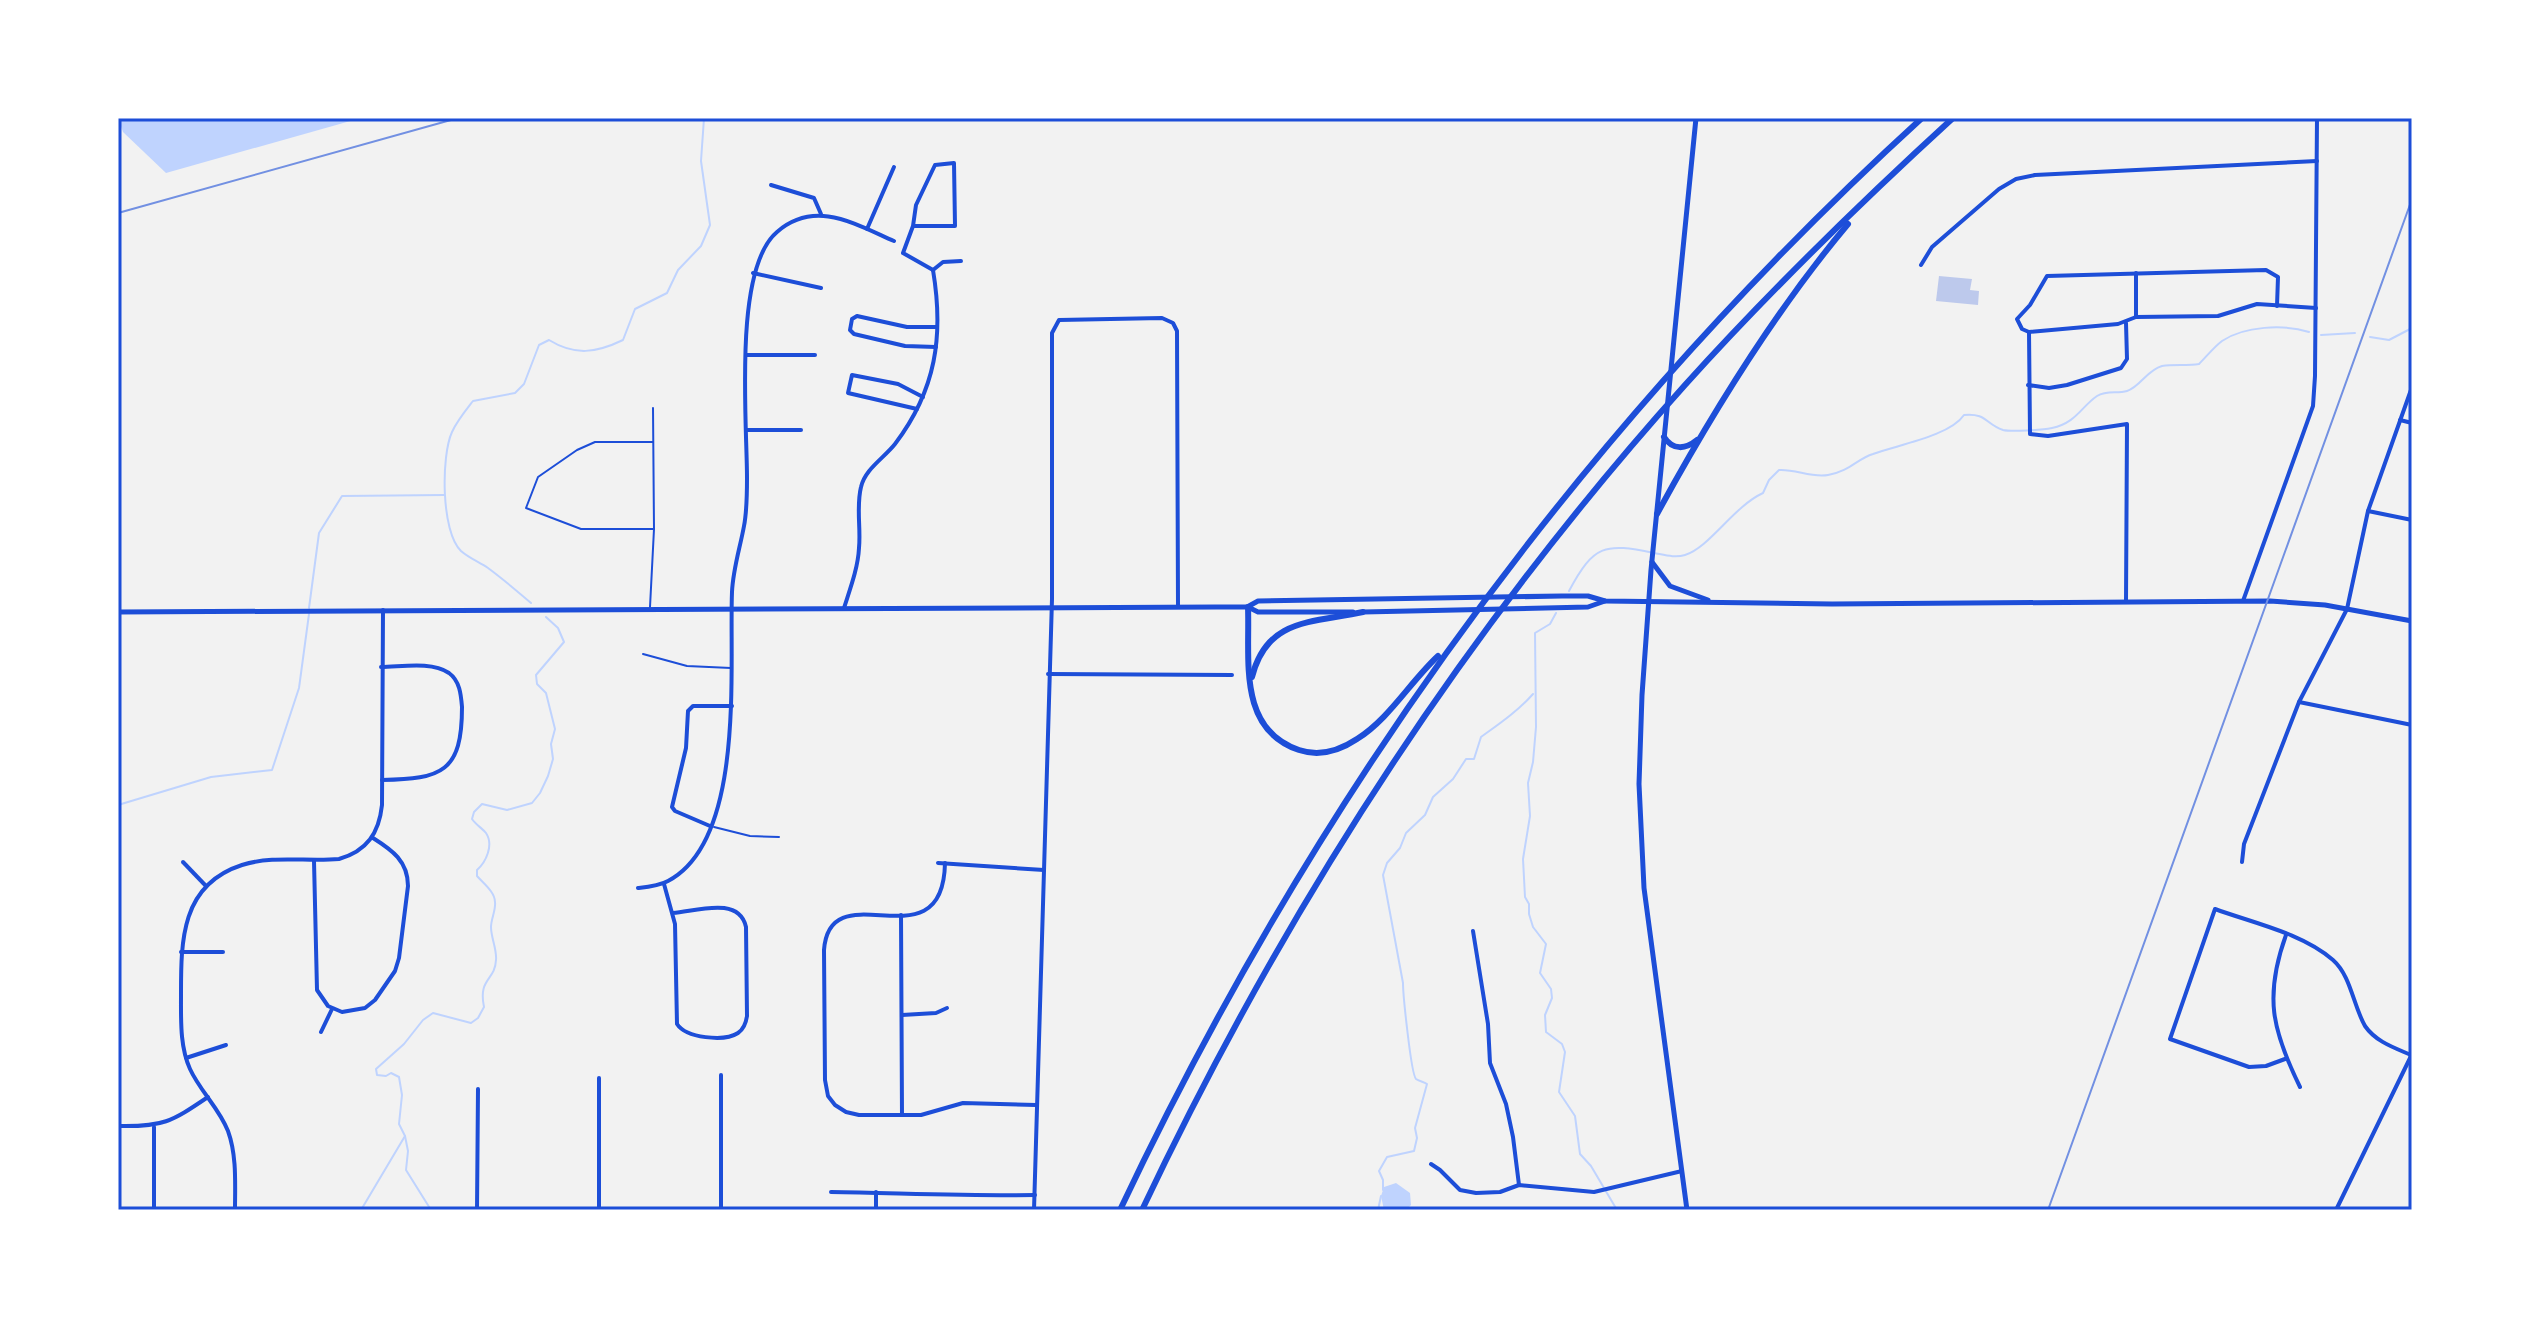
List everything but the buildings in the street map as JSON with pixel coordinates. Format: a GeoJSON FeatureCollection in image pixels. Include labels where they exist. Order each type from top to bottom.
{"type":"FeatureCollection","features":[{"type":"Feature","properties":{"kind":"highway"},"geometry":{"type":"LineString","coordinates":[[1120,1210],[1184,1078],[1272,918],[1353,788],[1450,646],[1570,489],[1687,353],[1807,227],[1922,118]]}},
{"type":"Feature","properties":{"kind":"highway"},"geometry":{"type":"LineString","coordinates":[[1142,1210],[1202,1086],[1279,946],[1387,772],[1491,623],[1684,387],[1766,299],[1953,118]]}},
{"type":"Feature","properties":{"kind":"highway"},"geometry":{"type":"LineString","coordinates":[[1657,514],[1702,435],[1801,282],[1856,214],[1892,176]]}},
{"type":"Feature","properties":{"kind":"highway"},"geometry":{"type":"LineString","coordinates":[[1664,437],[1669,444],[1681,448],[1702,435]]}},
{"type":"Feature","properties":{"kind":"highway"},"geometry":{"type":"LineString","coordinates":[[1248,607],[1250,684],[1257,715],[1270,735],[1304,752],[1332,752],[1357,739],[1372,728],[1450,646]]}},
{"type":"Feature","properties":{"kind":"highway"},"geometry":{"type":"LineString","coordinates":[[1250,684],[1259,656],[1281,632],[1313,619],[1363,612]]}},
{"type":"Feature","properties":{"kind":"main road"},"geometry":{"type":"LineString","coordinates":[[1687,1210],[1642,860],[1640,724],[1651,561],[1696,118]]}},
{"type":"Feature","properties":{"kind":"main road"},"geometry":{"type":"LineString","coordinates":[[1651,561],[1670,586],[1712,601]]}},
{"type":"Feature","properties":{"kind":"main road"},"geometry":{"type":"LineString","coordinates":[[1248,607],[1258,601],[1562,596],[1588,596],[1605,601],[2243,601],[2308,602],[2412,621]]}},
{"type":"Feature","properties":{"kind":"main road"},"geometry":{"type":"LineString","coordinates":[[118,612],[1248,607],[1258,612],[1363,612],[1588,607],[1605,601]]}},
{"type":"Feature","properties":{"kind":"street"},"geometry":{"type":"LineString","coordinates":[[2243,601],[2313,406],[2317,118]]}},
{"type":"Feature","properties":{"kind":"street"},"geometry":{"type":"LineString","coordinates":[[1921,265],[1932,247],[1999,189],[2016,179],[2317,161]]}},
{"type":"Feature","properties":{"kind":"street"},"geometry":{"type":"LineString","coordinates":[[844,608],[859,551],[859,504],[864,479],[898,440],[917,409],[932,375],[937,327],[937,290],[933,270],[903,253],[913,226],[916,205],[935,165],[954,163],[955,226],[913,226]]}},
{"type":"Feature","properties":{"kind":"street"},"geometry":{"type":"LineString","coordinates":[[867,229],[894,167]]}},
{"type":"Feature","properties":{"kind":"street"},"geometry":{"type":"LineString","coordinates":[[771,185],[816,199],[821,214]]}},
{"type":"Feature","properties":{"kind":"street"},"geometry":{"type":"LineString","coordinates":[[638,888],[664,883],[691,862],[710,826],[725,775],[732,706],[733,580],[744,524],[747,316],[753,273],[761,250],[778,230],[793,221],[821,214],[834,215],[894,241]]}},
{"type":"Feature","properties":{"kind":"street"},"geometry":{"type":"LineString","coordinates":[[933,270],[943,262],[961,261]]}},
{"type":"Feature","properties":{"kind":"street"},"geometry":{"type":"LineString","coordinates":[[2277,306],[2278,277],[2266,270],[2047,276],[2030,305],[2017,319],[2022,329],[2029,332],[2126,323],[2136,317],[2218,316],[2257,304],[2277,306],[2316,308]]}},
{"type":"Feature","properties":{"kind":"street"},"geometry":{"type":"LineString","coordinates":[[753,273],[821,288]]}},
{"type":"Feature","properties":{"kind":"street"},"geometry":{"type":"LineString","coordinates":[[2136,273],[2136,317]]}},
{"type":"Feature","properties":{"kind":"street"},"geometry":{"type":"LineString","coordinates":[[936,347],[905,346],[854,334],[850,330],[852,319],[857,316],[907,327],[937,327]]}},
{"type":"Feature","properties":{"kind":"street"},"geometry":{"type":"LineString","coordinates":[[1034,1210],[1051,608],[1052,333],[1056,323],[1063,319],[1162,318],[1173,323],[1177,339],[1178,607]]}},
{"type":"Feature","properties":{"kind":"street"},"geometry":{"type":"LineString","coordinates":[[2028,385],[2049,388],[2067,385],[2121,368],[2127,359],[2126,323]]}},
{"type":"Feature","properties":{"kind":"street"},"geometry":{"type":"LineString","coordinates":[[2029,332],[2030,434],[2048,436],[2127,424],[2126,602]]}},
{"type":"Feature","properties":{"kind":"street"},"geometry":{"type":"LineString","coordinates":[[746,355],[815,355]]}},
{"type":"Feature","properties":{"kind":"street"},"geometry":{"type":"LineString","coordinates":[[917,409],[848,393],[852,375],[898,384],[923,397]]}},
{"type":"Feature","properties":{"kind":"street"},"geometry":{"type":"LineString","coordinates":[[2242,862],[2244,844],[2299,702],[2347,609],[2368,511],[2412,387]]}},
{"type":"Feature","properties":{"kind":"street"},"geometry":{"type":"LineString","coordinates":[[2400,420],[2412,423]]}},
{"type":"Feature","properties":{"kind":"street"},"geometry":{"type":"LineString","coordinates":[[747,430],[801,430]]}},
{"type":"Feature","properties":{"kind":"street"},"geometry":{"type":"LineString","coordinates":[[2368,511],[2412,520]]}},
{"type":"Feature","properties":{"kind":"street"},"geometry":{"type":"LineString","coordinates":[[235,1210],[232,1146],[222,1117],[186,1058],[181,1026],[181,952],[187,917],[206,886],[238,866],[256,861],[339,859],[352,855],[373,838],[380,822],[382,780],[383,610]]}},
{"type":"Feature","properties":{"kind":"street"},"geometry":{"type":"LineString","coordinates":[[381,667],[433,667],[448,673],[454,678],[460,693],[462,733],[459,748],[444,768],[428,777],[382,780]]}},
{"type":"Feature","properties":{"kind":"street"},"geometry":{"type":"LineString","coordinates":[[1048,674],[1232,675]]}},
{"type":"Feature","properties":{"kind":"street"},"geometry":{"type":"LineString","coordinates":[[2299,702],[2412,725]]}},
{"type":"Feature","properties":{"kind":"street"},"geometry":{"type":"LineString","coordinates":[[710,826],[675,811],[673,804],[686,748],[689,708],[732,706]]}},
{"type":"Feature","properties":{"kind":"street"},"geometry":{"type":"LineString","coordinates":[[314,860],[317,990],[332,1009],[354,1012],[365,1008],[388,982],[399,958],[408,877],[401,859],[373,838]]}},
{"type":"Feature","properties":{"kind":"street"},"geometry":{"type":"LineString","coordinates":[[183,862],[206,886]]}},
{"type":"Feature","properties":{"kind":"street"},"geometry":{"type":"LineString","coordinates":[[938,863],[1044,870]]}},
{"type":"Feature","properties":{"kind":"street"},"geometry":{"type":"LineString","coordinates":[[945,863],[943,890],[935,905],[919,913],[848,916],[834,924],[828,934],[824,950],[825,1080],[828,1096],[835,1105],[852,1114],[931,1113],[950,1104],[963,1103],[1037,1105]]}},
{"type":"Feature","properties":{"kind":"street"},"geometry":{"type":"LineString","coordinates":[[664,883],[673,913],[675,1013],[680,1029],[695,1037],[728,1036],[741,1031],[747,1016],[746,927],[743,917],[736,910],[726,908],[673,913]]}},
{"type":"Feature","properties":{"kind":"street"},"geometry":{"type":"LineString","coordinates":[[2285,1059],[2266,1066],[2249,1067],[2170,1039],[2215,909],[2311,945],[2333,960],[2341,970],[2365,1026],[2384,1043],[2412,1055],[2336,1210]]}},
{"type":"Feature","properties":{"kind":"street"},"geometry":{"type":"LineString","coordinates":[[901,915],[902,1115]]}},
{"type":"Feature","properties":{"kind":"street"},"geometry":{"type":"LineString","coordinates":[[1473,931],[1488,1024],[1490,1063],[1506,1104],[1519,1185]]}},
{"type":"Feature","properties":{"kind":"street"},"geometry":{"type":"LineString","coordinates":[[2286,935],[2276,965],[2272,995],[2275,1028],[2285,1059],[2300,1087]]}},
{"type":"Feature","properties":{"kind":"street"},"geometry":{"type":"LineString","coordinates":[[181,952],[223,952]]}},
{"type":"Feature","properties":{"kind":"street"},"geometry":{"type":"LineString","coordinates":[[902,1015],[936,1013],[947,1008]]}},
{"type":"Feature","properties":{"kind":"street"},"geometry":{"type":"LineString","coordinates":[[321,1032],[332,1009]]}},
{"type":"Feature","properties":{"kind":"street"},"geometry":{"type":"LineString","coordinates":[[186,1058],[226,1045]]}},
{"type":"Feature","properties":{"kind":"street"},"geometry":{"type":"LineString","coordinates":[[721,1075],[721,1210]]}},
{"type":"Feature","properties":{"kind":"street"},"geometry":{"type":"LineString","coordinates":[[599,1078],[599,1210]]}},
{"type":"Feature","properties":{"kind":"street"},"geometry":{"type":"LineString","coordinates":[[477,1210],[478,1089]]}},
{"type":"Feature","properties":{"kind":"street"},"geometry":{"type":"LineString","coordinates":[[118,1126],[154,1127],[184,1114],[208,1097]]}},
{"type":"Feature","properties":{"kind":"street"},"geometry":{"type":"LineString","coordinates":[[154,1127],[154,1210]]}},
{"type":"Feature","properties":{"kind":"street"},"geometry":{"type":"LineString","coordinates":[[1431,1164],[1464,1192],[1500,1192],[1519,1185],[1586,1192],[1682,1171]]}},
{"type":"Feature","properties":{"kind":"street"},"geometry":{"type":"LineString","coordinates":[[831,1192],[938,1196],[1035,1195]]}},
{"type":"Feature","properties":{"kind":"street"},"geometry":{"type":"LineString","coordinates":[[876,1192],[876,1210]]}},
{"type":"Feature","properties":{"kind":"lane"},"geometry":{"type":"LineString","coordinates":[[650,609],[654,529],[653,408]]}},
{"type":"Feature","properties":{"kind":"lane"},"geometry":{"type":"LineString","coordinates":[[653,442],[595,442],[577,450],[538,477],[526,508],[581,529],[654,529]]}},
{"type":"Feature","properties":{"kind":"lane"},"geometry":{"type":"LineString","coordinates":[[643,654],[687,666],[732,668]]}},
{"type":"Feature","properties":{"kind":"lane"},"geometry":{"type":"LineString","coordinates":[[710,826],[727,832],[779,837]]}},
{"type":"Feature","properties":{"kind":"water"},"geometry":{"type":"Polygon","coordinates":[[[118,118],[361,118],[166,173],[123,132],[118,118]]]}},
{"type":"Feature","properties":{"kind":"water"},"geometry":{"type":"Polygon","coordinates":[[[1396,1183],[1410,1193],[1411,1205],[1406,1210],[1384,1210],[1381,1196],[1384,1187],[1396,1183]]]}},
{"type":"Feature","properties":{"kind":"waterway"},"geometry":{"type":"LineString","coordinates":[[531,603],[488,568],[461,551],[454,541],[446,511],[448,443],[473,401],[515,393],[524,384],[539,345],[549,340],[568,349],[586,351],[623,340],[635,309],[667,293],[678,270],[701,246],[710,225],[701,161],[704,118]]}},
{"type":"Feature","properties":{"kind":"waterway"},"geometry":{"type":"LineString","coordinates":[[1569,591],[1586,564],[1602,551],[1624,548],[1677,556],[1694,551],[1742,507],[1763,493],[1769,480],[1779,470],[1816,475],[1836,473],[1867,456],[1947,429],[1964,415],[1982,417],[2003,430],[2060,426],[2073,419],[2097,396],[2132,389],[2162,366],[2199,364],[2219,343],[2241,332],[2264,328],[2309,332]]}},
{"type":"Feature","properties":{"kind":"waterway"},"geometry":{"type":"LineString","coordinates":[[2370,337],[2389,340],[2412,328]]}},
{"type":"Feature","properties":{"kind":"waterway"},"geometry":{"type":"LineString","coordinates":[[2321,335],[2355,333]]}},
{"type":"Feature","properties":{"kind":"waterway"},"geometry":{"type":"LineString","coordinates":[[309,608],[319,533],[342,496],[444,495]]}},
{"type":"Feature","properties":{"kind":"waterway"},"geometry":{"type":"LineString","coordinates":[[1556,613],[1550,624],[1535,633],[1536,727],[1528,783],[1530,816],[1523,859],[1525,897],[1533,927],[1546,944],[1540,973],[1551,989],[1552,998],[1545,1015],[1546,1032],[1562,1044],[1565,1052],[1559,1092],[1575,1116],[1580,1154],[1591,1166],[1617,1210]]}},
{"type":"Feature","properties":{"kind":"waterway"},"geometry":{"type":"LineString","coordinates":[[118,805],[211,777],[272,770],[299,688],[309,614]]}},
{"type":"Feature","properties":{"kind":"waterway"},"geometry":{"type":"LineString","coordinates":[[431,1210],[406,1170],[408,1151],[399,1124],[402,1095],[399,1077],[391,1073],[377,1075],[376,1069],[433,1013],[471,1023],[484,1007],[483,990],[496,960],[491,927],[495,902],[491,891],[477,876],[477,870],[488,853],[489,843],[486,833],[472,819],[482,804],[507,810],[532,803],[548,776],[553,759],[551,744],[555,729],[546,693],[537,684],[536,675],[564,642],[558,628],[546,617]]}},
{"type":"Feature","properties":{"kind":"waterway"},"geometry":{"type":"LineString","coordinates":[[1383,1190],[1379,1171],[1387,1157],[1414,1151],[1417,1138],[1415,1128],[1427,1084],[1416,1079],[1414,1074],[1403,983],[1383,875],[1406,833],[1425,815],[1433,797],[1453,779],[1466,759],[1474,759],[1481,737],[1515,712],[1533,694]]}},
{"type":"Feature","properties":{"kind":"waterway"},"geometry":{"type":"LineString","coordinates":[[361,1210],[405,1136]]}},
{"type":"Feature","properties":{"kind":"waterway"},"geometry":{"type":"LineString","coordinates":[[1378,1210],[1381,1196]]}},
{"type":"Feature","properties":{"kind":"railway"},"geometry":{"type":"LineString","coordinates":[[118,213],[458,118]]}},
{"type":"Feature","properties":{"kind":"railway"},"geometry":{"type":"LineString","coordinates":[[2048,1210],[2412,199]]}}]}
